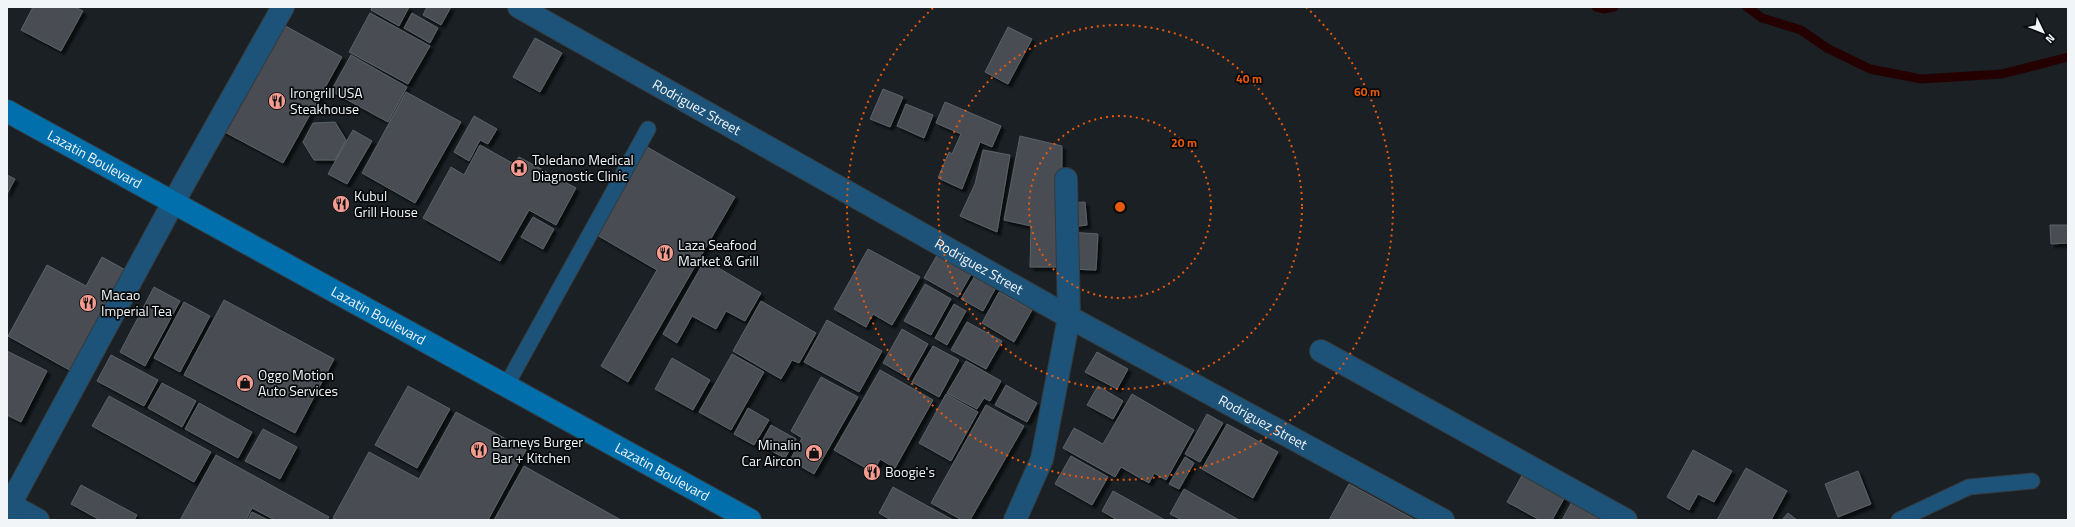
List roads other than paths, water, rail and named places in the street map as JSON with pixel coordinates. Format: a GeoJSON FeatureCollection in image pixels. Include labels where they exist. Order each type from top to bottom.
{"type":"FeatureCollection","features":[{"type":"Feature","properties":{"kind":"main road","name":"Lazatin Boulevard"},"geometry":{"type":"LineString","coordinates":[[7,112],[750,520]]}},
{"type":"Feature","properties":{"kind":"street"},"geometry":{"type":"LineString","coordinates":[[38,520],[8,506],[173,203],[283,7]]}},
{"type":"Feature","properties":{"kind":"street","name":"Rodriguez Street"},"geometry":{"type":"LineString","coordinates":[[524,8],[1069,317],[1443,520]]}},
{"type":"Feature","properties":{"kind":"street"},"geometry":{"type":"LineString","coordinates":[[1015,520],[1042,459],[1069,317],[1066,179]]}},
{"type":"Feature","properties":{"kind":"street"},"geometry":{"type":"LineString","coordinates":[[1321,351],[1626,520]]}},
{"type":"Feature","properties":{"kind":"lane"},"geometry":{"type":"LineString","coordinates":[[506,386],[648,129]]}},
{"type":"Feature","properties":{"kind":"lane"},"geometry":{"type":"LineString","coordinates":[[1900,520],[1969,487],[2032,481]]}},
{"type":"Feature","properties":{"kind":"waterway"},"geometry":{"type":"LineString","coordinates":[[1596,7],[1604,9],[1614,7]]}},
{"type":"Feature","properties":{"kind":"waterway"},"geometry":{"type":"LineString","coordinates":[[1747,7],[1762,18],[1801,30],[1827,48],[1870,69],[1921,79],[2002,74],[2068,57]]}},
{"type":"Feature","properties":{"kind":"place","name":"Irongrill USA Steakhouse"},"geometry":{"type":"Point","coordinates":[277,101]}},
{"type":"Feature","properties":{"kind":"place","name":"Toledano Medical Diagnostic Clinic"},"geometry":{"type":"Point","coordinates":[519,168]}},
{"type":"Feature","properties":{"kind":"place","name":"Kubul Grill House"},"geometry":{"type":"Point","coordinates":[341,204]}},
{"type":"Feature","properties":{"kind":"place","name":"Laza Seafood Market & Grill"},"geometry":{"type":"Point","coordinates":[665,253]}},
{"type":"Feature","properties":{"kind":"place","name":"Macao Imperial Tea"},"geometry":{"type":"Point","coordinates":[88,303]}},
{"type":"Feature","properties":{"kind":"place","name":"Oggo Motion Auto Services"},"geometry":{"type":"Point","coordinates":[245,383]}},
{"type":"Feature","properties":{"kind":"place","name":"Barneys Burger Bar + Kitchen"},"geometry":{"type":"Point","coordinates":[479,450]}},
{"type":"Feature","properties":{"kind":"place","name":"Minalin Car Aircon"},"geometry":{"type":"Point","coordinates":[814,453]}},
{"type":"Feature","properties":{"kind":"place","name":"Boogie's"},"geometry":{"type":"Point","coordinates":[872,472]}}]}
